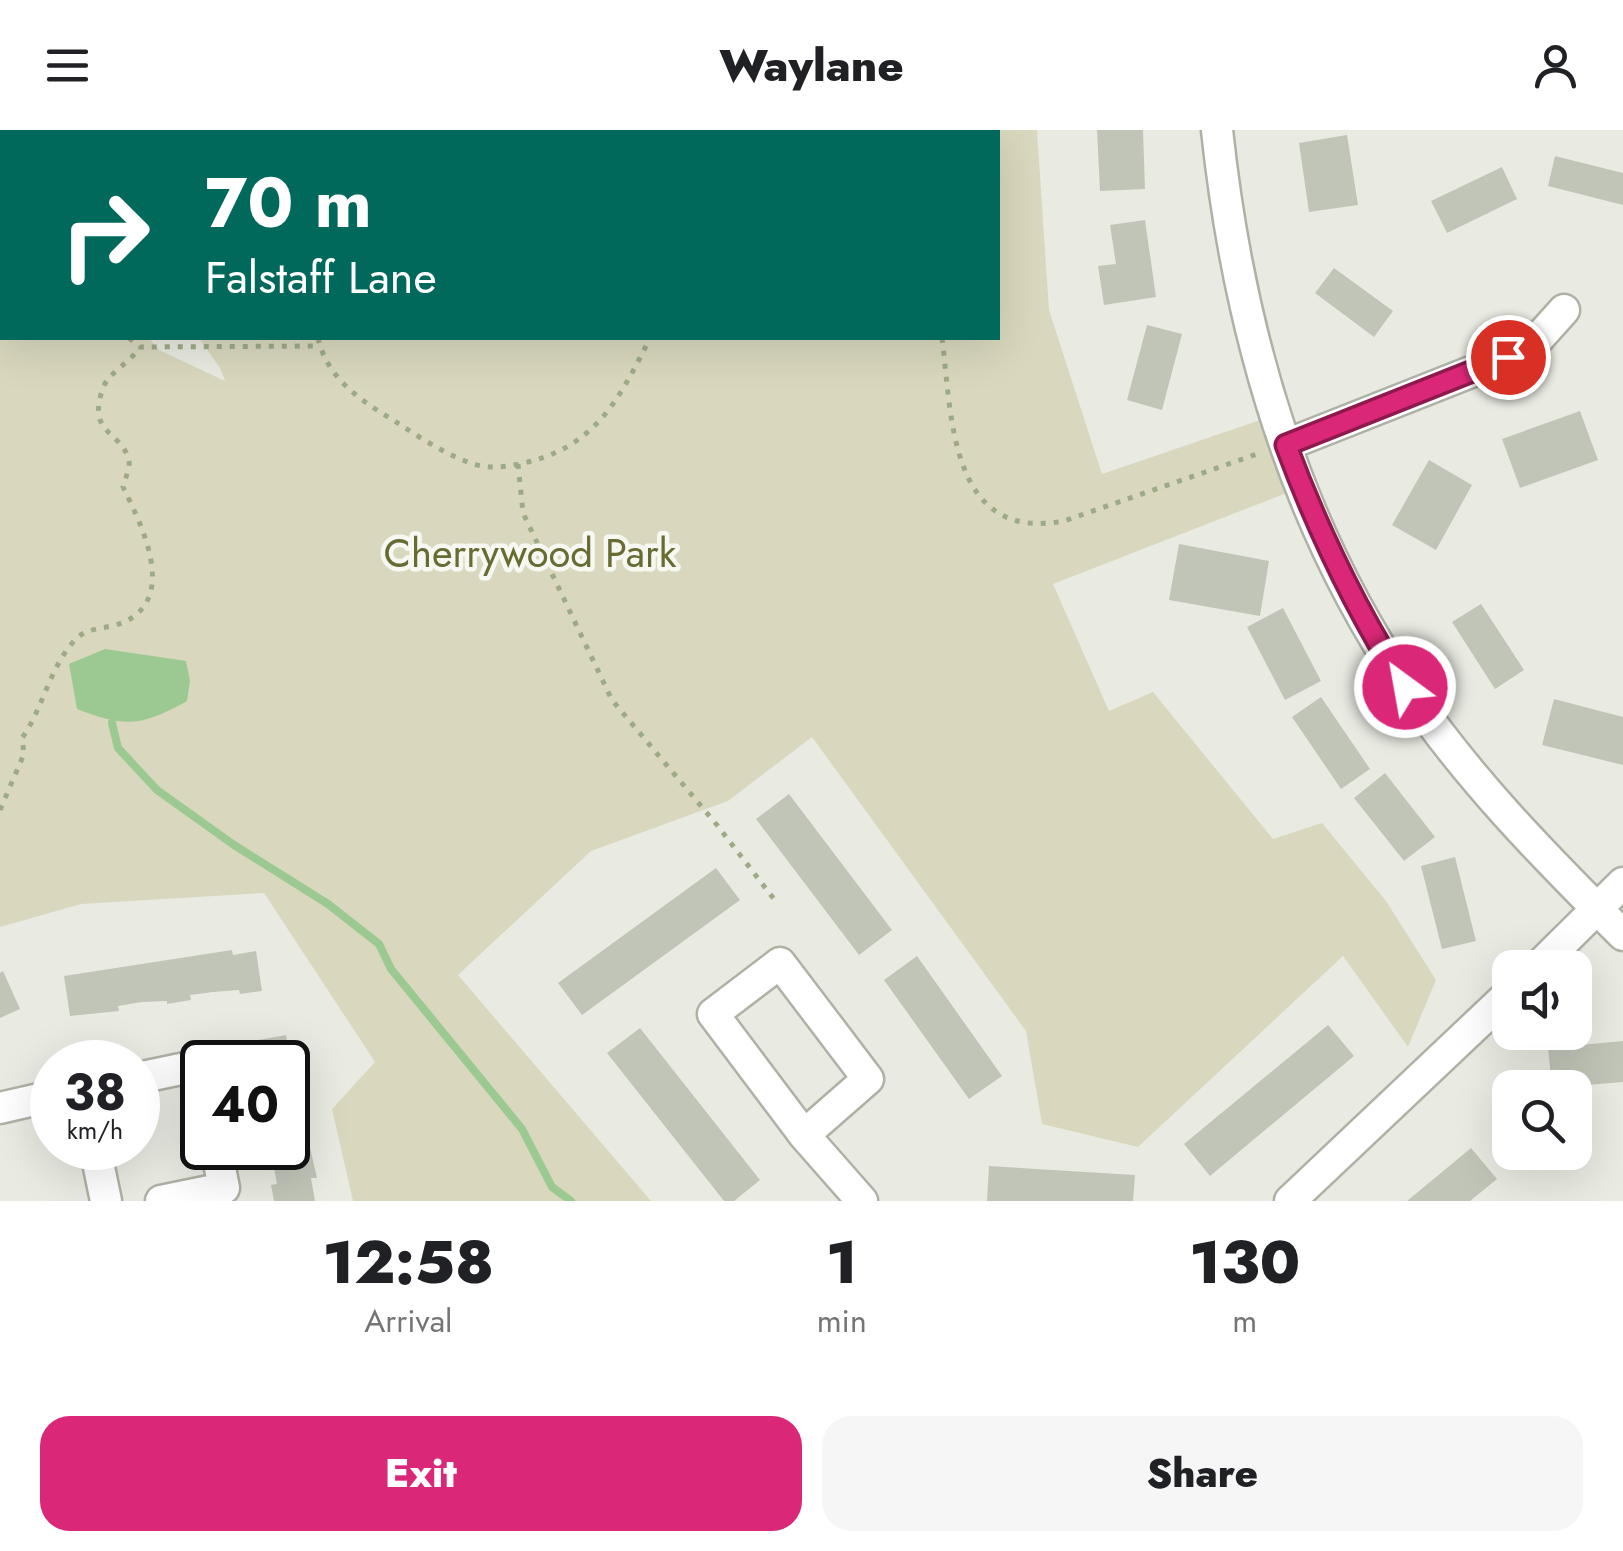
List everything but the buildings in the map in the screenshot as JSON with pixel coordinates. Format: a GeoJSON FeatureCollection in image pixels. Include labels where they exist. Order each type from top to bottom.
{"type":"FeatureCollection","features":[{"type":"Feature","properties":{"kind":"street"},"geometry":{"type":"LineString","coordinates":[[1218,130],[1244,310],[1265,388],[1330,554],[1365,623],[1405,687],[1478,782],[1534,847],[1623,934]]}},
{"type":"Feature","properties":{"kind":"street"},"geometry":{"type":"LineString","coordinates":[[1286,445],[1529,349],[1564,310]]}},
{"type":"Feature","properties":{"kind":"street"},"geometry":{"type":"LineString","coordinates":[[1556,950],[1623,883]]}},
{"type":"Feature","properties":{"kind":"street"},"geometry":{"type":"LineString","coordinates":[[804,1135],[868,1079],[780,963],[712,1014],[804,1135],[862,1201]]}},
{"type":"Feature","properties":{"kind":"street"},"geometry":{"type":"LineString","coordinates":[[1290,1201],[1492,1010]]}},
{"type":"Feature","properties":{"kind":"street"},"geometry":{"type":"LineString","coordinates":[[0,1108],[30,1101]]}},
{"type":"Feature","properties":{"kind":"street"},"geometry":{"type":"LineString","coordinates":[[100,1170],[106,1201]]}},
{"type":"Feature","properties":{"kind":"street"},"geometry":{"type":"LineString","coordinates":[[161,1201],[224,1188],[220,1170]]}},
{"type":"Feature","properties":{"kind":"path"},"geometry":{"type":"LineString","coordinates":[[131,340],[140,347],[320,346]]}},
{"type":"Feature","properties":{"kind":"path"},"geometry":{"type":"LineString","coordinates":[[318,340],[339,380],[359,399],[454,456],[478,466],[504,468],[546,460],[574,444],[602,419],[627,384],[649,340]]}},
{"type":"Feature","properties":{"kind":"path"},"geometry":{"type":"LineString","coordinates":[[942,340],[963,472],[983,502],[1024,523],[1043,525],[1064,520],[1286,445]]}},
{"type":"Feature","properties":{"kind":"path"},"geometry":{"type":"LineString","coordinates":[[0,810],[24,754],[22,738],[36,719],[60,662],[81,634],[122,622],[140,612],[148,602],[154,576],[135,513],[122,487],[130,463],[128,454],[103,428],[100,416],[106,381],[140,347]]}},
{"type":"Feature","properties":{"kind":"path"},"geometry":{"type":"LineString","coordinates":[[518,464],[523,513],[612,700],[777,903]]}},
{"type":"Feature","properties":{"kind":"green space","name":"Cherrywood Park"},"geometry":{"type":"Polygon","coordinates":[[[1000,130],[1037,130],[1049,310],[1102,474],[1275,415],[1302,487],[1053,584],[1109,711],[1153,692],[1273,839],[1322,823],[1386,901],[1436,980],[1408,1047],[1343,956],[1138,1147],[1042,1124],[1026,1031],[812,737],[728,801],[591,851],[458,975],[651,1201],[353,1201],[332,1109],[375,1062],[264,893],[81,904],[0,927],[0,340],[151,340],[159,350],[225,381],[200,340],[1000,340],[1000,130]]]}},
{"type":"Feature","properties":{"kind":"shaded area"},"geometry":{"type":"Polygon","coordinates":[[[105,649],[186,661],[190,681],[187,701],[134,721],[109,719],[77,709],[69,664],[105,649]]]}},
{"type":"Feature","properties":{"kind":"waterway"},"geometry":{"type":"LineString","coordinates":[[112,723],[118,748],[157,790],[234,845],[328,904],[379,944],[391,969],[522,1129],[552,1187],[571,1201]]}},
{"type":"Feature","properties":{"kind":"route"},"geometry":{"type":"LineString","coordinates":[[1405,687],[1365,623],[1330,554],[1286,445],[1508,357]]}}]}
